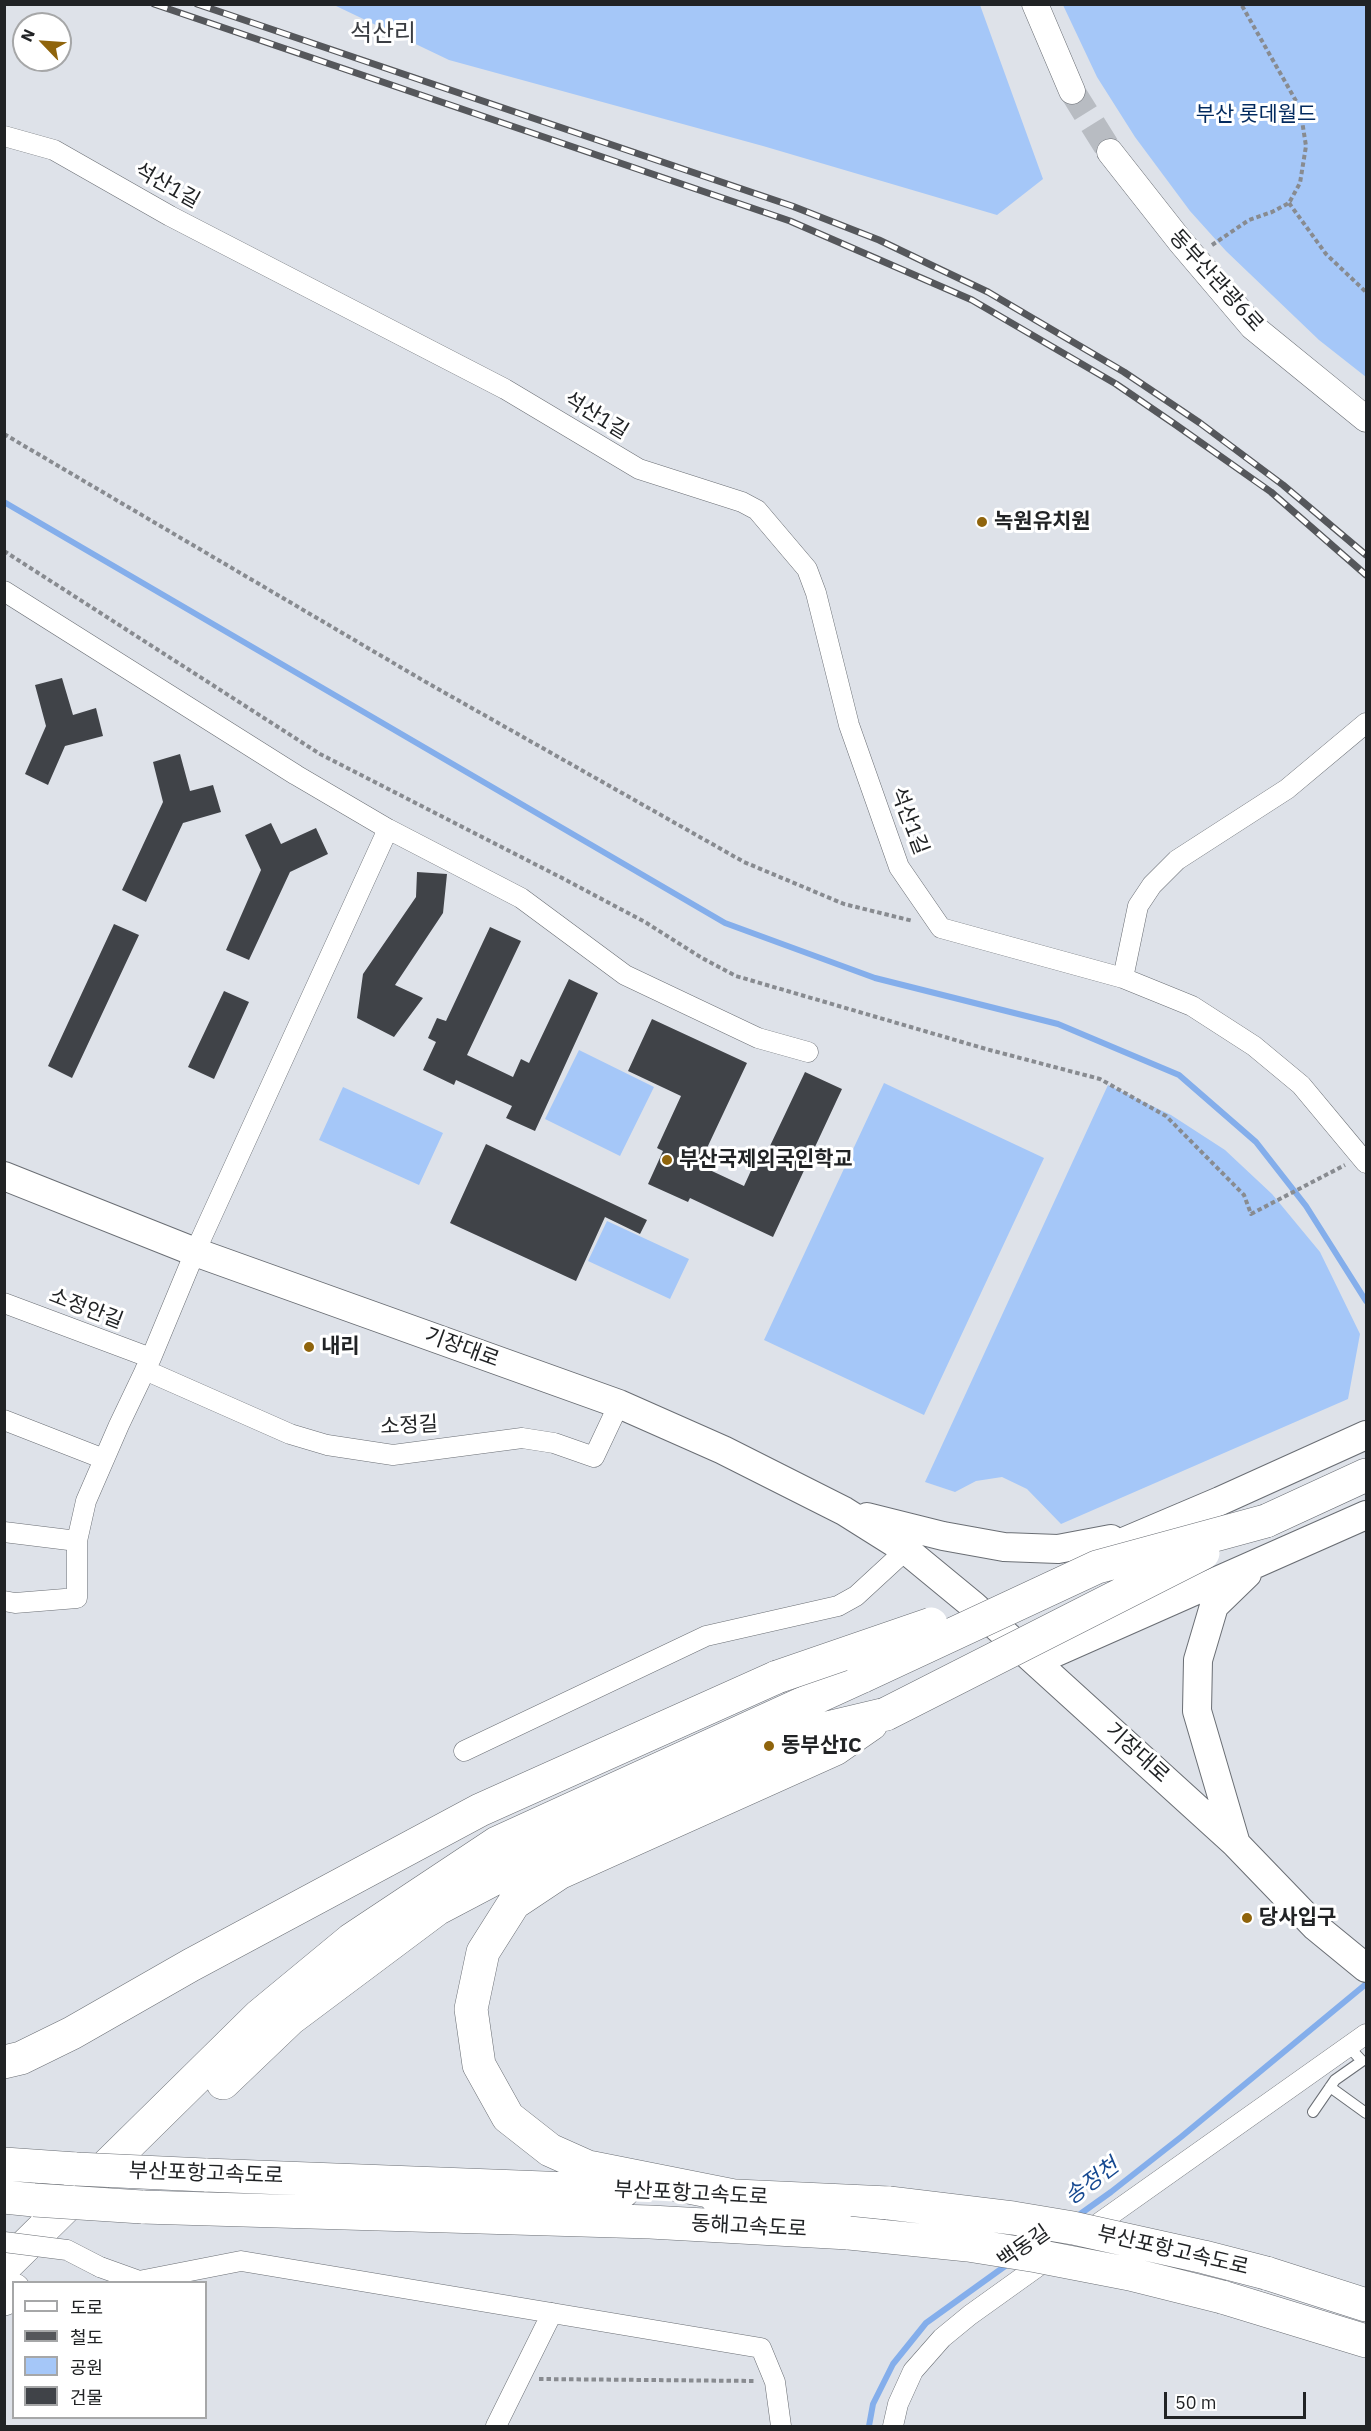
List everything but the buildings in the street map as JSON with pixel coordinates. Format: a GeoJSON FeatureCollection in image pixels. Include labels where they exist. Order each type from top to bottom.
{"type":"FeatureCollection","features":[{"type":"Feature","properties":{"kind":"highway"},"geometry":{"type":"LineString","coordinates":[[734,2196],[588,2168],[549,2150],[508,2117],[479,2065],[471,2009],[483,1952],[514,1903],[559,1873],[836,1749],[886,1714],[1266,1521],[1366,1475]]}},
{"type":"Feature","properties":{"kind":"highway"},"geometry":{"type":"LineString","coordinates":[[4,2062],[21,2058],[72,2033],[191,1965],[480,1810],[777,1677],[1097,1567],[1266,1521]]}},
{"type":"Feature","properties":{"kind":"highway"},"geometry":{"type":"LineString","coordinates":[[4,2267],[259,2016],[351,1940],[497,1843],[1097,1567]]}},
{"type":"Feature","properties":{"kind":"highway"},"geometry":{"type":"LineString","coordinates":[[23,2281],[195,2109],[290,2019],[437,1908],[530,1860],[823,1729],[886,1714]]}},
{"type":"Feature","properties":{"kind":"highway","name":"부산포항고속도로"},"geometry":{"type":"LineString","coordinates":[[4,2164],[205,2175],[889,2203],[1014,2218],[1073,2228],[1266,2273],[1366,2305]]}},
{"type":"Feature","properties":{"kind":"highway","name":"부산포항고속도로"},"geometry":{"type":"LineString","coordinates":[[19,2199],[142,2207],[650,2222]]}},
{"type":"Feature","properties":{"kind":"highway","name":"동해고속도로"},"geometry":{"type":"LineString","coordinates":[[650,2222],[849,2233]]}},
{"type":"Feature","properties":{"kind":"highway","name":"부산포항고속도로"},"geometry":{"type":"LineString","coordinates":[[849,2233],[968,2245],[1130,2274],[1222,2297],[1366,2341]]}},
{"type":"Feature","properties":{"kind":"main road","name":"기장대로"},"geometry":{"type":"LineString","coordinates":[[4,1176],[195,1252],[619,1404],[723,1450],[844,1511],[906,1550],[974,1606],[1236,1844],[1316,1926],[1364,1966]]}},
{"type":"Feature","properties":{"kind":"main road"},"geometry":{"type":"LineString","coordinates":[[974,1606],[1220,1501],[1366,1435]]}},
{"type":"Feature","properties":{"kind":"main road"},"geometry":{"type":"LineString","coordinates":[[844,1511],[943,1536],[1004,1547],[1058,1549],[1121,1538],[1220,1501]]}},
{"type":"Feature","properties":{"kind":"main road"},"geometry":{"type":"LineString","coordinates":[[1036,1661],[1366,1515]]}},
{"type":"Feature","properties":{"kind":"main road"},"geometry":{"type":"LineString","coordinates":[[1236,1844],[1197,1710],[1198,1660],[1214,1606],[1261,1560]]}},
{"type":"Feature","properties":{"kind":"street"},"geometry":{"type":"LineString","coordinates":[[1035,4],[1072,91]]}},
{"type":"Feature","properties":{"kind":"street","name":"석산1길"},"geometry":{"type":"LineString","coordinates":[[4,136],[54,150],[170,216],[505,390],[639,469],[742,502],[758,510],[807,569],[816,593],[849,725],[899,867],[942,928]]}},
{"type":"Feature","properties":{"kind":"street","name":"동부산관광6로"},"geometry":{"type":"LineString","coordinates":[[1110,152],[1132,183],[1253,327],[1366,419]]}},
{"type":"Feature","properties":{"kind":"street"},"geometry":{"type":"LineString","coordinates":[[4,591],[296,775],[388,829],[521,898],[625,975],[758,1038],[808,1052]]}},
{"type":"Feature","properties":{"kind":"street"},"geometry":{"type":"LineString","coordinates":[[1122,978],[1138,906],[1152,885],[1177,860],[1287,789],[1366,723]]}},
{"type":"Feature","properties":{"kind":"street"},"geometry":{"type":"LineString","coordinates":[[4,1601],[78,1598],[77,1541],[87,1501],[195,1252],[388,829]]}},
{"type":"Feature","properties":{"kind":"street"},"geometry":{"type":"LineString","coordinates":[[942,928],[1122,978],[1192,1006],[1254,1046],[1301,1085],[1364,1160]]}},
{"type":"Feature","properties":{"kind":"street","name":"소정안길"},"geometry":{"type":"LineString","coordinates":[[4,1304],[148,1364]]}},
{"type":"Feature","properties":{"kind":"street","name":"소정길"},"geometry":{"type":"LineString","coordinates":[[148,1364],[290,1434],[327,1445],[393,1455],[522,1438],[554,1443],[594,1457],[619,1404]]}},
{"type":"Feature","properties":{"kind":"street"},"geometry":{"type":"LineString","coordinates":[[4,1420],[104,1459]]}},
{"type":"Feature","properties":{"kind":"street"},"geometry":{"type":"LineString","coordinates":[[4,1532],[77,1541]]}},
{"type":"Feature","properties":{"kind":"street"},"geometry":{"type":"LineString","coordinates":[[464,1751],[706,1636],[838,1605],[856,1596],[906,1550]]}},
{"type":"Feature","properties":{"kind":"street","name":"백동길"},"geometry":{"type":"LineString","coordinates":[[893,2427],[898,2404],[914,2371],[942,2338],[970,2315],[1366,2034]]}},
{"type":"Feature","properties":{"kind":"street"},"geometry":{"type":"LineString","coordinates":[[4,2242],[67,2250],[100,2267],[139,2281],[241,2261],[761,2348],[775,2382],[781,2427]]}},
{"type":"Feature","properties":{"kind":"street"},"geometry":{"type":"LineString","coordinates":[[496,2427],[552,2313]]}},
{"type":"Feature","properties":{"kind":"lane"},"geometry":{"type":"LineString","coordinates":[[1313,2112],[1335,2080],[1362,2061],[1348,2046]]}},
{"type":"Feature","properties":{"kind":"lane"},"geometry":{"type":"LineString","coordinates":[[1330,2087],[1366,2113]]}},
{"type":"Feature","properties":{"kind":"path"},"geometry":{"type":"LineString","coordinates":[[1194,257],[1249,220],[1289,203],[1300,183],[1306,146],[1300,108],[1241,4]]}},
{"type":"Feature","properties":{"kind":"path"},"geometry":{"type":"LineString","coordinates":[[1289,203],[1326,254],[1366,292]]}},
{"type":"Feature","properties":{"kind":"path"},"geometry":{"type":"LineString","coordinates":[[4,434],[424,681],[744,862],[844,904],[942,928]]}},
{"type":"Feature","properties":{"kind":"path"},"geometry":{"type":"LineString","coordinates":[[4,550],[320,754],[625,911],[736,976],[986,1049],[1100,1079],[1166,1116],[1244,1195],[1251,1214],[1364,1160]]}},
{"type":"Feature","properties":{"kind":"path"},"geometry":{"type":"LineString","coordinates":[[521,2378],[775,2382]]}},
{"type":"Feature","properties":{"kind":"green space"},"geometry":{"type":"Polygon","coordinates":[[[334,5],[980,5],[1043,179],[997,215],[763,146],[449,60],[334,5]]]}},
{"type":"Feature","properties":{"kind":"green space","name":"부산 롯데월드"},"geometry":{"type":"Polygon","coordinates":[[[1063,5],[1366,5],[1366,377],[1319,340],[1226,251],[1190,211],[1135,137],[1097,77],[1063,5]]]}},
{"type":"Feature","properties":{"kind":"green space"},"geometry":{"type":"Polygon","coordinates":[[[579,1050],[654,1087],[620,1156],[545,1119],[579,1050]]]}},
{"type":"Feature","properties":{"kind":"green space"},"geometry":{"type":"Polygon","coordinates":[[[884,1083],[1044,1158],[924,1415],[764,1340],[884,1083]]]}},
{"type":"Feature","properties":{"kind":"green space"},"geometry":{"type":"Polygon","coordinates":[[[1108,1085],[1171,1115],[1225,1150],[1272,1194],[1320,1252],[1360,1334],[1348,1399],[1061,1524],[1027,1489],[1002,1477],[976,1481],[955,1492],[925,1482],[1108,1085]]]}},
{"type":"Feature","properties":{"kind":"green space"},"geometry":{"type":"Polygon","coordinates":[[[343,1087],[443,1133],[419,1185],[319,1140],[343,1087]]]}},
{"type":"Feature","properties":{"kind":"green space"},"geometry":{"type":"Polygon","coordinates":[[[607,1221],[689,1259],[670,1299],[588,1261],[607,1221]]]}},
{"type":"Feature","properties":{"kind":"waterway"},"geometry":{"type":"LineString","coordinates":[[4,502],[725,923],[875,978],[1058,1024],[1179,1075],[1256,1142],[1306,1206],[1366,1301]]}},
{"type":"Feature","properties":{"kind":"waterway","name":"송정천"},"geometry":{"type":"LineString","coordinates":[[1076,2217],[1181,2137],[1366,1984]]}},
{"type":"Feature","properties":{"kind":"waterway","name":"송정천"},"geometry":{"type":"LineString","coordinates":[[869,2426],[873,2404],[893,2364],[926,2323],[1008,2264]]}},
{"type":"Feature","properties":{"kind":"tunnel"},"geometry":{"type":"LineString","coordinates":[[1072,91],[1110,152]]}},
{"type":"Feature","properties":{"kind":"railway"},"geometry":{"type":"LineString","coordinates":[[154,4],[790,221],[972,300],[1116,384],[1176,425],[1271,492],[1366,575]]}},
{"type":"Feature","properties":{"kind":"railway"},"geometry":{"type":"LineString","coordinates":[[197,4],[792,206],[879,240],[988,292],[1124,372],[1200,423],[1283,485],[1366,555]]}},
{"type":"Feature","properties":{"kind":"place","name":"녹원유치원"},"geometry":{"type":"Point","coordinates":[982,522]}},
{"type":"Feature","properties":{"kind":"place","name":"부산국제외국인학교"},"geometry":{"type":"Point","coordinates":[667,1160]}},
{"type":"Feature","properties":{"kind":"place","name":"내리"},"geometry":{"type":"Point","coordinates":[309,1347]}},
{"type":"Feature","properties":{"kind":"place","name":"동부산IC"},"geometry":{"type":"Point","coordinates":[769,1746]}},
{"type":"Feature","properties":{"kind":"place","name":"당사입구"},"geometry":{"type":"Point","coordinates":[1247,1918]}},
{"type":"Feature","properties":{"kind":"district","name":"석산리"},"geometry":{"type":"Point","coordinates":[383,34]}}]}
